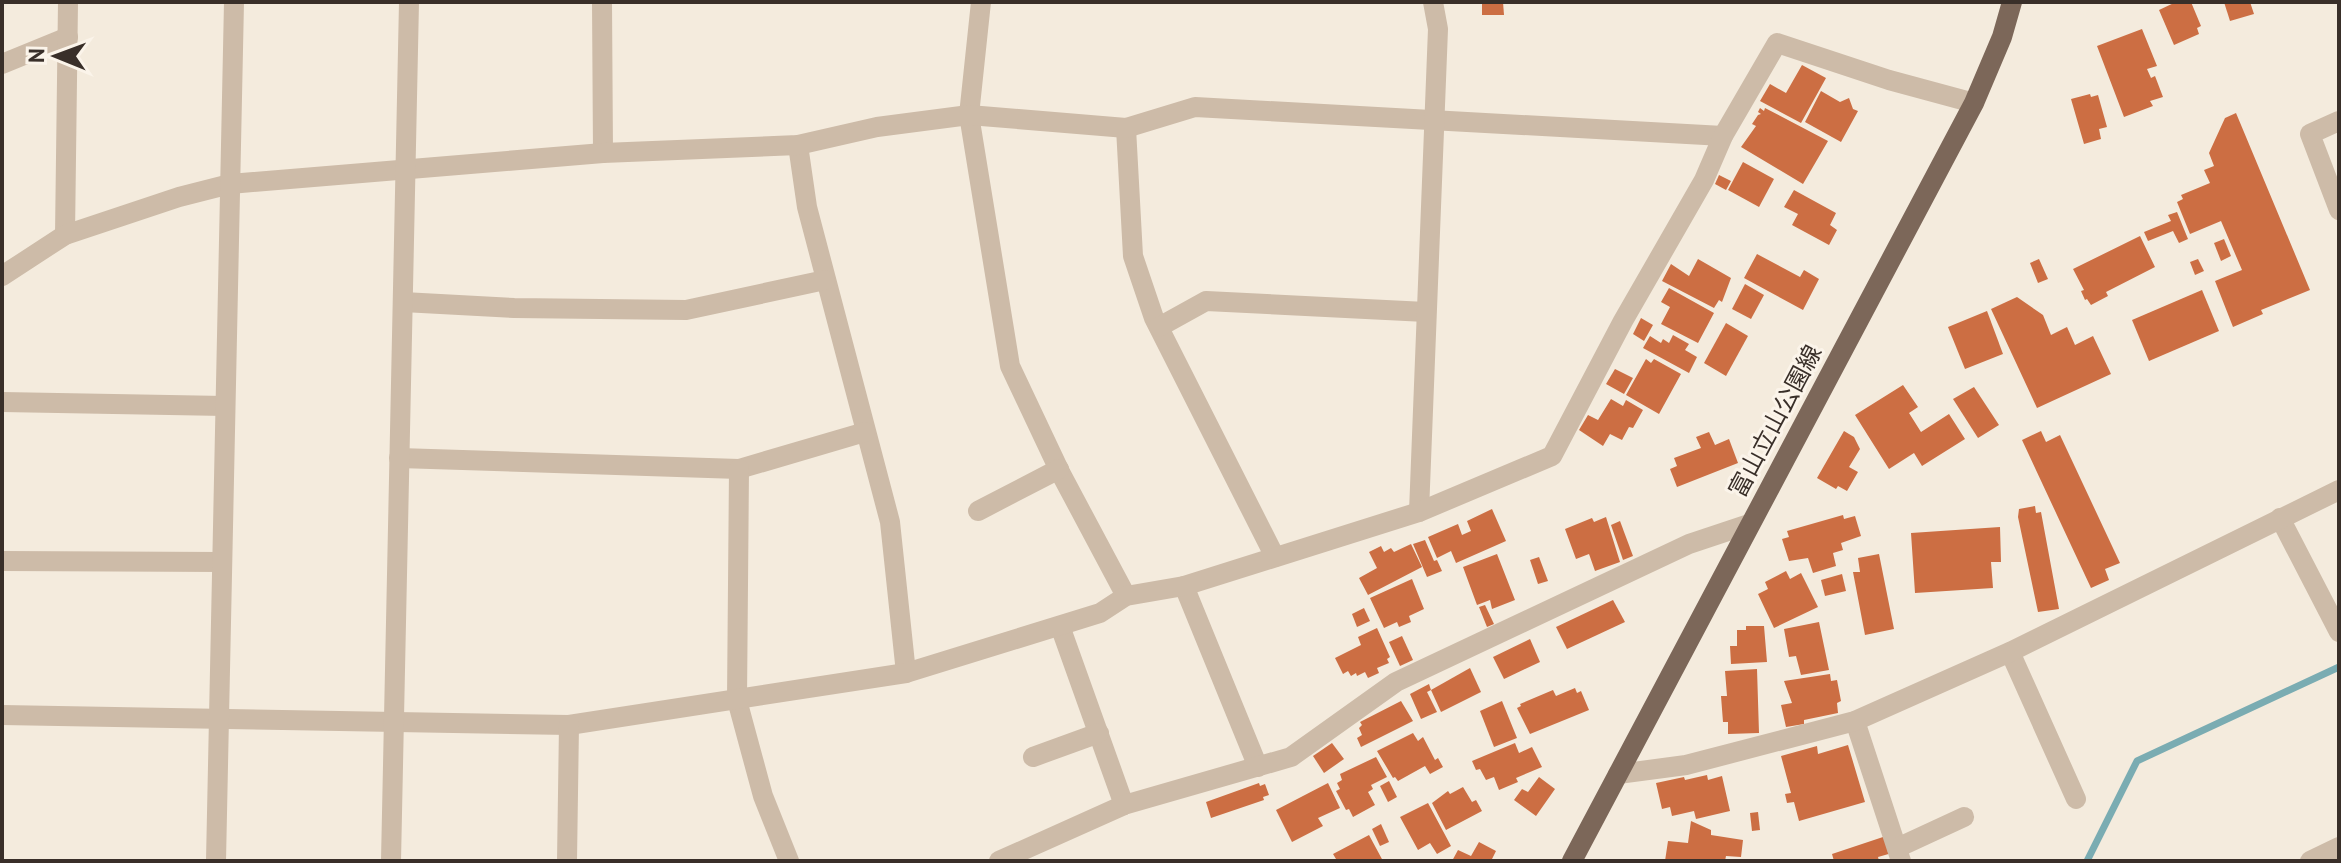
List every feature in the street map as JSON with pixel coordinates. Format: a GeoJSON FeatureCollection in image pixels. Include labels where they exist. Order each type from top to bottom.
{"type":"FeatureCollection","features":[{"type":"Feature","properties":{"kind":"main road","name":"富山立山公園線"},"geometry":{"type":"LineString","coordinates":[[1572,861],[1974,103],[2002,37],[2012,2]]}},
{"type":"Feature","properties":{"kind":"street"},"geometry":{"type":"LineString","coordinates":[[65,235],[68,2]]}},
{"type":"Feature","properties":{"kind":"street"},"geometry":{"type":"LineString","coordinates":[[216,861],[234,2]]}},
{"type":"Feature","properties":{"kind":"street"},"geometry":{"type":"LineString","coordinates":[[391,861],[409,2]]}},
{"type":"Feature","properties":{"kind":"street"},"geometry":{"type":"LineString","coordinates":[[602,2],[603,153]]}},
{"type":"Feature","properties":{"kind":"street"},"geometry":{"type":"LineString","coordinates":[[981,2],[969,115],[1010,366],[1059,469],[1126,596]]}},
{"type":"Feature","properties":{"kind":"street"},"geometry":{"type":"LineString","coordinates":[[1419,512],[1438,29],[1433,2]]}},
{"type":"Feature","properties":{"kind":"street"},"geometry":{"type":"LineString","coordinates":[[2,64],[68,37]]}},
{"type":"Feature","properties":{"kind":"street"},"geometry":{"type":"LineString","coordinates":[[2,715],[569,725],[906,673],[1060,626],[1100,613],[1126,596],[1184,586],[1419,512],[1552,456],[1623,321],[1704,180],[1723,136],[1777,43],[1889,80],[1974,103]]}},
{"type":"Feature","properties":{"kind":"street"},"geometry":{"type":"LineString","coordinates":[[2,276],[65,235],[179,197],[230,184],[603,153],[798,145],[877,127],[969,115],[1126,128],[1195,107],[1723,136]]}},
{"type":"Feature","properties":{"kind":"street"},"geometry":{"type":"LineString","coordinates":[[2339,121],[2310,134],[2339,210]]}},
{"type":"Feature","properties":{"kind":"street"},"geometry":{"type":"LineString","coordinates":[[1126,128],[1133,256],[1159,327],[1275,557]]}},
{"type":"Feature","properties":{"kind":"street"},"geometry":{"type":"LineString","coordinates":[[798,145],[807,207],[890,522],[906,673]]}},
{"type":"Feature","properties":{"kind":"street"},"geometry":{"type":"LineString","coordinates":[[403,302],[514,308],[686,310],[825,280]]}},
{"type":"Feature","properties":{"kind":"street"},"geometry":{"type":"LineString","coordinates":[[1159,327],[1206,301],[1426,312]]}},
{"type":"Feature","properties":{"kind":"street"},"geometry":{"type":"LineString","coordinates":[[2,402],[225,406]]}},
{"type":"Feature","properties":{"kind":"street"},"geometry":{"type":"LineString","coordinates":[[399,458],[739,469],[865,432]]}},
{"type":"Feature","properties":{"kind":"street"},"geometry":{"type":"LineString","coordinates":[[739,469],[737,700],[763,796],[789,861]]}},
{"type":"Feature","properties":{"kind":"street"},"geometry":{"type":"LineString","coordinates":[[978,511],[1059,469]]}},
{"type":"Feature","properties":{"kind":"street"},"geometry":{"type":"LineString","coordinates":[[1618,774],[1686,765],[1855,721],[2010,652],[2339,490]]}},
{"type":"Feature","properties":{"kind":"street"},"geometry":{"type":"LineString","coordinates":[[2280,518],[2339,632]]}},
{"type":"Feature","properties":{"kind":"street"},"geometry":{"type":"LineString","coordinates":[[999,861],[1124,805],[1291,757],[1396,682],[1689,544],[1749,524]]}},
{"type":"Feature","properties":{"kind":"street"},"geometry":{"type":"LineString","coordinates":[[2,561],[221,562]]}},
{"type":"Feature","properties":{"kind":"street"},"geometry":{"type":"LineString","coordinates":[[1184,586],[1258,767]]}},
{"type":"Feature","properties":{"kind":"street"},"geometry":{"type":"LineString","coordinates":[[1060,626],[1124,805]]}},
{"type":"Feature","properties":{"kind":"street"},"geometry":{"type":"LineString","coordinates":[[2010,652],[2076,799]]}},
{"type":"Feature","properties":{"kind":"street"},"geometry":{"type":"LineString","coordinates":[[1855,721],[1899,854],[1964,817]]}},
{"type":"Feature","properties":{"kind":"street"},"geometry":{"type":"LineString","coordinates":[[567,861],[569,725]]}},
{"type":"Feature","properties":{"kind":"street"},"geometry":{"type":"LineString","coordinates":[[1033,757],[1099,733]]}},
{"type":"Feature","properties":{"kind":"street"},"geometry":{"type":"LineString","coordinates":[[2310,861],[2339,847]]}},
{"type":"Feature","properties":{"kind":"building"},"geometry":{"type":"Polygon","coordinates":[[[1482,2],[1503,2],[1504,15],[1482,15],[1482,2]]]}},
{"type":"Feature","properties":{"kind":"building"},"geometry":{"type":"Polygon","coordinates":[[[2176,2],[2191,2],[2201,26],[2197,28],[2199,34],[2174,45],[2159,10],[2176,2]]]}},
{"type":"Feature","properties":{"kind":"building"},"geometry":{"type":"Polygon","coordinates":[[[2224,2],[2250,2],[2254,14],[2230,21],[2224,2]]]}},
{"type":"Feature","properties":{"kind":"building"},"geometry":{"type":"Polygon","coordinates":[[[2142,29],[2157,66],[2147,69],[2151,78],[2155,76],[2163,97],[2150,101],[2153,106],[2124,117],[2097,46],[2142,29]]]}},
{"type":"Feature","properties":{"kind":"building"},"geometry":{"type":"Polygon","coordinates":[[[1802,65],[1826,78],[1801,123],[1760,101],[1770,84],[1786,93],[1802,65]]]}},
{"type":"Feature","properties":{"kind":"building"},"geometry":{"type":"Polygon","coordinates":[[[1821,91],[1840,102],[1849,98],[1853,109],[1858,111],[1841,142],[1805,122],[1821,91]]]}},
{"type":"Feature","properties":{"kind":"building"},"geometry":{"type":"Polygon","coordinates":[[[2090,94],[2091,97],[2098,95],[2107,127],[2099,129],[2101,139],[2084,144],[2071,99],[2090,94]]]}},
{"type":"Feature","properties":{"kind":"building"},"geometry":{"type":"Polygon","coordinates":[[[1760,108],[1828,141],[1803,184],[1741,147],[1756,126],[1752,124],[1761,114],[1758,112],[1760,108]]]}},
{"type":"Feature","properties":{"kind":"building"},"geometry":{"type":"Polygon","coordinates":[[[2236,113],[2310,290],[2261,310],[2263,314],[2233,327],[2215,281],[2242,270],[2221,221],[2190,234],[2177,202],[2183,199],[2181,195],[2210,183],[2204,170],[2214,166],[2209,153],[2225,118],[2236,113]]]}},
{"type":"Feature","properties":{"kind":"building"},"geometry":{"type":"Polygon","coordinates":[[[1743,162],[1774,179],[1759,207],[1728,190],[1743,162]]]}},
{"type":"Feature","properties":{"kind":"building"},"geometry":{"type":"Polygon","coordinates":[[[1719,175],[1731,181],[1726,190],[1715,184],[1719,175]]]}},
{"type":"Feature","properties":{"kind":"building"},"geometry":{"type":"Polygon","coordinates":[[[1794,190],[1836,213],[1830,225],[1837,230],[1829,245],[1792,225],[1798,214],[1784,207],[1794,190]]]}},
{"type":"Feature","properties":{"kind":"building"},"geometry":{"type":"Polygon","coordinates":[[[2177,212],[2188,239],[2179,243],[2173,231],[2148,241],[2144,232],[2171,221],[2168,215],[2177,212]]]}},
{"type":"Feature","properties":{"kind":"building"},"geometry":{"type":"Polygon","coordinates":[[[2140,236],[2155,267],[2106,292],[2108,296],[2091,305],[2085,300],[2081,291],[2084,290],[2073,269],[2140,236]]]}},
{"type":"Feature","properties":{"kind":"building"},"geometry":{"type":"Polygon","coordinates":[[[2224,239],[2231,256],[2221,261],[2214,243],[2224,239]]]}},
{"type":"Feature","properties":{"kind":"building"},"geometry":{"type":"Polygon","coordinates":[[[1757,254],[1800,277],[1804,270],[1819,279],[1803,310],[1744,278],[1757,254]]]}},
{"type":"Feature","properties":{"kind":"building"},"geometry":{"type":"Polygon","coordinates":[[[1698,259],[1731,278],[1722,302],[1719,300],[1714,308],[1662,281],[1671,264],[1689,276],[1698,259]]]}},
{"type":"Feature","properties":{"kind":"building"},"geometry":{"type":"Polygon","coordinates":[[[2039,259],[2048,279],[2038,283],[2030,263],[2039,259]]]}},
{"type":"Feature","properties":{"kind":"building"},"geometry":{"type":"Polygon","coordinates":[[[2198,259],[2204,271],[2195,275],[2190,262],[2198,259]]]}},
{"type":"Feature","properties":{"kind":"building"},"geometry":{"type":"Polygon","coordinates":[[[1745,284],[1764,295],[1751,319],[1732,309],[1745,284]]]}},
{"type":"Feature","properties":{"kind":"building"},"geometry":{"type":"Polygon","coordinates":[[[1669,288],[1714,313],[1698,343],[1661,324],[1670,307],[1661,302],[1669,288]]]}},
{"type":"Feature","properties":{"kind":"building"},"geometry":{"type":"Polygon","coordinates":[[[2202,290],[2219,331],[2149,361],[2132,320],[2202,290]]]}},
{"type":"Feature","properties":{"kind":"building"},"geometry":{"type":"Polygon","coordinates":[[[2017,297],[2043,315],[2051,335],[2067,327],[2075,345],[2093,336],[2111,374],[2037,408],[1991,309],[2017,297]]]}},
{"type":"Feature","properties":{"kind":"building"},"geometry":{"type":"Polygon","coordinates":[[[1987,311],[2003,354],[1965,369],[1948,327],[1987,311]]]}},
{"type":"Feature","properties":{"kind":"building"},"geometry":{"type":"Polygon","coordinates":[[[1641,318],[1653,325],[1644,341],[1633,334],[1641,318]]]}},
{"type":"Feature","properties":{"kind":"building"},"geometry":{"type":"Polygon","coordinates":[[[1726,323],[1748,336],[1726,376],[1704,363],[1726,323]]]}},
{"type":"Feature","properties":{"kind":"building"},"geometry":{"type":"Polygon","coordinates":[[[1673,335],[1689,344],[1685,350],[1697,357],[1689,373],[1643,348],[1650,336],[1661,343],[1663,339],[1669,343],[1673,335]]]}},
{"type":"Feature","properties":{"kind":"building"},"geometry":{"type":"Polygon","coordinates":[[[1646,359],[1651,363],[1654,359],[1681,374],[1659,414],[1626,395],[1646,359]]]}},
{"type":"Feature","properties":{"kind":"building"},"geometry":{"type":"Polygon","coordinates":[[[1615,369],[1633,378],[1624,394],[1606,384],[1615,369]]]}},
{"type":"Feature","properties":{"kind":"building"},"geometry":{"type":"Polygon","coordinates":[[[1903,385],[1918,407],[1909,413],[1921,432],[1949,414],[1965,439],[1922,466],[1914,453],[1889,469],[1855,415],[1903,385]]]}},
{"type":"Feature","properties":{"kind":"building"},"geometry":{"type":"Polygon","coordinates":[[[1974,387],[1999,425],[1978,438],[1953,399],[1974,387]]]}},
{"type":"Feature","properties":{"kind":"building"},"geometry":{"type":"Polygon","coordinates":[[[1611,399],[1623,406],[1626,400],[1643,410],[1622,440],[1610,434],[1603,446],[1579,430],[1588,415],[1598,420],[1611,399]]]}},
{"type":"Feature","properties":{"kind":"building"},"geometry":{"type":"Polygon","coordinates":[[[1844,431],[1854,437],[1860,449],[1849,467],[1858,472],[1847,491],[1838,486],[1836,489],[1817,478],[1844,431]]]}},
{"type":"Feature","properties":{"kind":"building"},"geometry":{"type":"Polygon","coordinates":[[[2041,431],[2046,442],[2060,435],[2120,563],[2105,569],[2109,580],[2091,588],[2022,440],[2041,431]]]}},
{"type":"Feature","properties":{"kind":"building"},"geometry":{"type":"Polygon","coordinates":[[[1709,432],[1715,445],[1729,439],[1738,463],[1677,487],[1670,469],[1677,466],[1674,458],[1701,448],[1696,437],[1709,432]]]}},
{"type":"Feature","properties":{"kind":"building"},"geometry":{"type":"Polygon","coordinates":[[[2035,506],[2036,513],[2041,512],[2059,609],[2038,612],[2018,517],[2019,509],[2035,506]]]}},
{"type":"Feature","properties":{"kind":"building"},"geometry":{"type":"Polygon","coordinates":[[[1492,509],[1506,541],[1456,563],[1451,551],[1437,558],[1428,537],[1458,524],[1462,535],[1471,531],[1467,521],[1492,509]]]}},
{"type":"Feature","properties":{"kind":"building"},"geometry":{"type":"Polygon","coordinates":[[[1843,515],[1844,519],[1855,516],[1861,536],[1841,543],[1843,550],[1833,553],[1836,566],[1813,573],[1808,558],[1789,561],[1782,539],[1789,537],[1787,531],[1843,515]]]}},
{"type":"Feature","properties":{"kind":"building"},"geometry":{"type":"Polygon","coordinates":[[[1606,517],[1620,562],[1595,571],[1589,554],[1576,559],[1565,529],[1592,518],[1594,522],[1606,517]]]}},
{"type":"Feature","properties":{"kind":"building"},"geometry":{"type":"Polygon","coordinates":[[[1620,521],[1633,556],[1623,560],[1611,525],[1620,521]]]}},
{"type":"Feature","properties":{"kind":"building"},"geometry":{"type":"Polygon","coordinates":[[[2000,527],[2001,562],[1991,562],[1993,588],[1915,593],[1911,533],[2000,527]]]}},
{"type":"Feature","properties":{"kind":"building"},"geometry":{"type":"Polygon","coordinates":[[[1425,540],[1442,571],[1427,577],[1413,544],[1425,540]]]}},
{"type":"Feature","properties":{"kind":"building"},"geometry":{"type":"Polygon","coordinates":[[[1411,544],[1422,567],[1368,595],[1359,578],[1377,568],[1369,552],[1381,546],[1384,552],[1391,548],[1394,552],[1411,544]]]}},
{"type":"Feature","properties":{"kind":"building"},"geometry":{"type":"Polygon","coordinates":[[[1497,554],[1515,600],[1492,609],[1490,600],[1477,605],[1463,567],[1497,554]]]}},
{"type":"Feature","properties":{"kind":"building"},"geometry":{"type":"Polygon","coordinates":[[[1879,554],[1894,629],[1865,635],[1853,572],[1860,572],[1858,558],[1879,554]]]}},
{"type":"Feature","properties":{"kind":"building"},"geometry":{"type":"Polygon","coordinates":[[[1539,557],[1548,581],[1538,584],[1530,560],[1539,557]]]}},
{"type":"Feature","properties":{"kind":"building"},"geometry":{"type":"Polygon","coordinates":[[[1786,571],[1790,579],[1801,573],[1818,607],[1774,628],[1758,594],[1768,589],[1765,582],[1786,571]]]}},
{"type":"Feature","properties":{"kind":"building"},"geometry":{"type":"Polygon","coordinates":[[[1842,574],[1846,591],[1825,596],[1821,580],[1842,574]]]}},
{"type":"Feature","properties":{"kind":"building"},"geometry":{"type":"Polygon","coordinates":[[[1412,579],[1424,609],[1409,616],[1411,622],[1399,627],[1397,622],[1384,628],[1370,598],[1412,579]]]}},
{"type":"Feature","properties":{"kind":"building"},"geometry":{"type":"Polygon","coordinates":[[[1613,600],[1625,622],[1567,649],[1556,627],[1613,600]]]}},
{"type":"Feature","properties":{"kind":"building"},"geometry":{"type":"Polygon","coordinates":[[[1485,605],[1494,624],[1487,627],[1479,607],[1485,605]]]}},
{"type":"Feature","properties":{"kind":"building"},"geometry":{"type":"Polygon","coordinates":[[[1364,608],[1370,621],[1357,627],[1352,614],[1364,608]]]}},
{"type":"Feature","properties":{"kind":"building"},"geometry":{"type":"Polygon","coordinates":[[[1819,622],[1829,670],[1801,675],[1796,656],[1789,657],[1784,629],[1819,622]]]}},
{"type":"Feature","properties":{"kind":"building"},"geometry":{"type":"Polygon","coordinates":[[[1746,626],[1764,626],[1767,662],[1731,664],[1730,646],[1737,646],[1737,630],[1746,630],[1746,626]]]}},
{"type":"Feature","properties":{"kind":"building"},"geometry":{"type":"Polygon","coordinates":[[[1377,628],[1390,657],[1387,659],[1389,663],[1377,668],[1379,673],[1368,678],[1365,672],[1357,676],[1356,673],[1351,676],[1348,671],[1343,674],[1335,658],[1361,645],[1358,637],[1377,628]]]}},
{"type":"Feature","properties":{"kind":"building"},"geometry":{"type":"Polygon","coordinates":[[[1402,636],[1413,660],[1400,666],[1389,642],[1402,636]]]}},
{"type":"Feature","properties":{"kind":"building"},"geometry":{"type":"Polygon","coordinates":[[[1530,639],[1540,662],[1504,679],[1493,657],[1530,639]]]}},
{"type":"Feature","properties":{"kind":"building"},"geometry":{"type":"Polygon","coordinates":[[[1470,668],[1481,692],[1441,712],[1431,690],[1470,668]]]}},
{"type":"Feature","properties":{"kind":"building"},"geometry":{"type":"Polygon","coordinates":[[[1757,669],[1759,733],[1728,734],[1728,722],[1723,722],[1721,696],[1727,696],[1725,671],[1757,669]]]}},
{"type":"Feature","properties":{"kind":"building"},"geometry":{"type":"Polygon","coordinates":[[[1830,674],[1831,681],[1837,680],[1841,701],[1837,703],[1838,713],[1786,727],[1781,705],[1792,703],[1784,681],[1830,674]]]}},
{"type":"Feature","properties":{"kind":"building"},"geometry":{"type":"Polygon","coordinates":[[[1429,684],[1431,690],[1427,692],[1437,712],[1421,719],[1410,694],[1429,684]]]}},
{"type":"Feature","properties":{"kind":"building"},"geometry":{"type":"Polygon","coordinates":[[[1575,688],[1577,693],[1581,691],[1589,710],[1530,734],[1517,708],[1520,704],[1553,690],[1556,696],[1575,688]]]}},
{"type":"Feature","properties":{"kind":"building"},"geometry":{"type":"Polygon","coordinates":[[[1401,701],[1413,721],[1361,747],[1357,738],[1362,735],[1360,722],[1401,701]]]}},
{"type":"Feature","properties":{"kind":"building"},"geometry":{"type":"Polygon","coordinates":[[[1502,701],[1517,738],[1494,747],[1480,711],[1502,701]]]}},
{"type":"Feature","properties":{"kind":"building"},"geometry":{"type":"Polygon","coordinates":[[[1413,733],[1418,741],[1423,737],[1435,760],[1438,758],[1443,767],[1430,774],[1425,766],[1398,781],[1377,751],[1413,733]]]}},
{"type":"Feature","properties":{"kind":"building"},"geometry":{"type":"Polygon","coordinates":[[[1332,743],[1344,759],[1324,773],[1313,756],[1332,743]]]}},
{"type":"Feature","properties":{"kind":"building"},"geometry":{"type":"Polygon","coordinates":[[[1515,743],[1519,753],[1532,747],[1542,767],[1516,778],[1518,782],[1499,790],[1494,777],[1486,780],[1472,761],[1515,743]]]}},
{"type":"Feature","properties":{"kind":"building"},"geometry":{"type":"Polygon","coordinates":[[[1848,745],[1865,802],[1799,821],[1794,802],[1787,803],[1785,794],[1791,793],[1781,756],[1817,746],[1818,754],[1848,745]]]}},
{"type":"Feature","properties":{"kind":"building"},"geometry":{"type":"Polygon","coordinates":[[[1376,757],[1387,777],[1371,785],[1373,789],[1368,792],[1375,805],[1353,817],[1336,791],[1340,789],[1337,783],[1342,780],[1340,774],[1376,757]]]}},
{"type":"Feature","properties":{"kind":"building"},"geometry":{"type":"Polygon","coordinates":[[[1707,775],[1708,780],[1722,776],[1730,811],[1696,819],[1694,811],[1672,816],[1670,807],[1662,809],[1656,783],[1707,775]]]}},
{"type":"Feature","properties":{"kind":"building"},"geometry":{"type":"Polygon","coordinates":[[[1539,777],[1555,789],[1536,816],[1514,800],[1522,789],[1528,792],[1539,777]]]}},
{"type":"Feature","properties":{"kind":"building"},"geometry":{"type":"Polygon","coordinates":[[[1389,781],[1397,797],[1388,802],[1380,786],[1389,781]]]}},
{"type":"Feature","properties":{"kind":"building"},"geometry":{"type":"Polygon","coordinates":[[[1259,783],[1260,786],[1265,784],[1269,795],[1263,797],[1264,800],[1211,818],[1206,802],[1259,783]]]}},
{"type":"Feature","properties":{"kind":"building"},"geometry":{"type":"Polygon","coordinates":[[[1328,783],[1340,808],[1318,818],[1323,826],[1292,842],[1276,810],[1328,783]]]}},
{"type":"Feature","properties":{"kind":"building"},"geometry":{"type":"Polygon","coordinates":[[[1463,787],[1482,811],[1446,830],[1432,803],[1448,791],[1450,794],[1463,787]]]}},
{"type":"Feature","properties":{"kind":"building"},"geometry":{"type":"Polygon","coordinates":[[[1428,803],[1451,846],[1437,854],[1430,843],[1418,850],[1400,817],[1428,803]]]}},
{"type":"Feature","properties":{"kind":"building"},"geometry":{"type":"Polygon","coordinates":[[[1758,812],[1760,830],[1752,831],[1750,813],[1758,812]]]}},
{"type":"Feature","properties":{"kind":"building"},"geometry":{"type":"Polygon","coordinates":[[[1691,821],[1711,830],[1711,835],[1743,840],[1741,857],[1726,856],[1725,861],[1665,861],[1668,841],[1688,843],[1691,821]]]}},
{"type":"Feature","properties":{"kind":"building"},"geometry":{"type":"Polygon","coordinates":[[[1381,824],[1389,842],[1380,846],[1372,829],[1381,824]]]}},
{"type":"Feature","properties":{"kind":"building"},"geometry":{"type":"Polygon","coordinates":[[[1369,835],[1383,861],[1334,861],[1333,854],[1369,835]]]}},
{"type":"Feature","properties":{"kind":"building"},"geometry":{"type":"Polygon","coordinates":[[[1886,836],[1892,853],[1878,857],[1879,861],[1834,861],[1832,854],[1886,836]]]}},
{"type":"Feature","properties":{"kind":"building"},"geometry":{"type":"Polygon","coordinates":[[[1479,842],[1496,851],[1491,861],[1452,861],[1458,850],[1471,856],[1479,842]]]}},
{"type":"Feature","properties":{"kind":"waterway"},"geometry":{"type":"LineString","coordinates":[[2087,861],[2137,761],[2339,667]]}}]}
